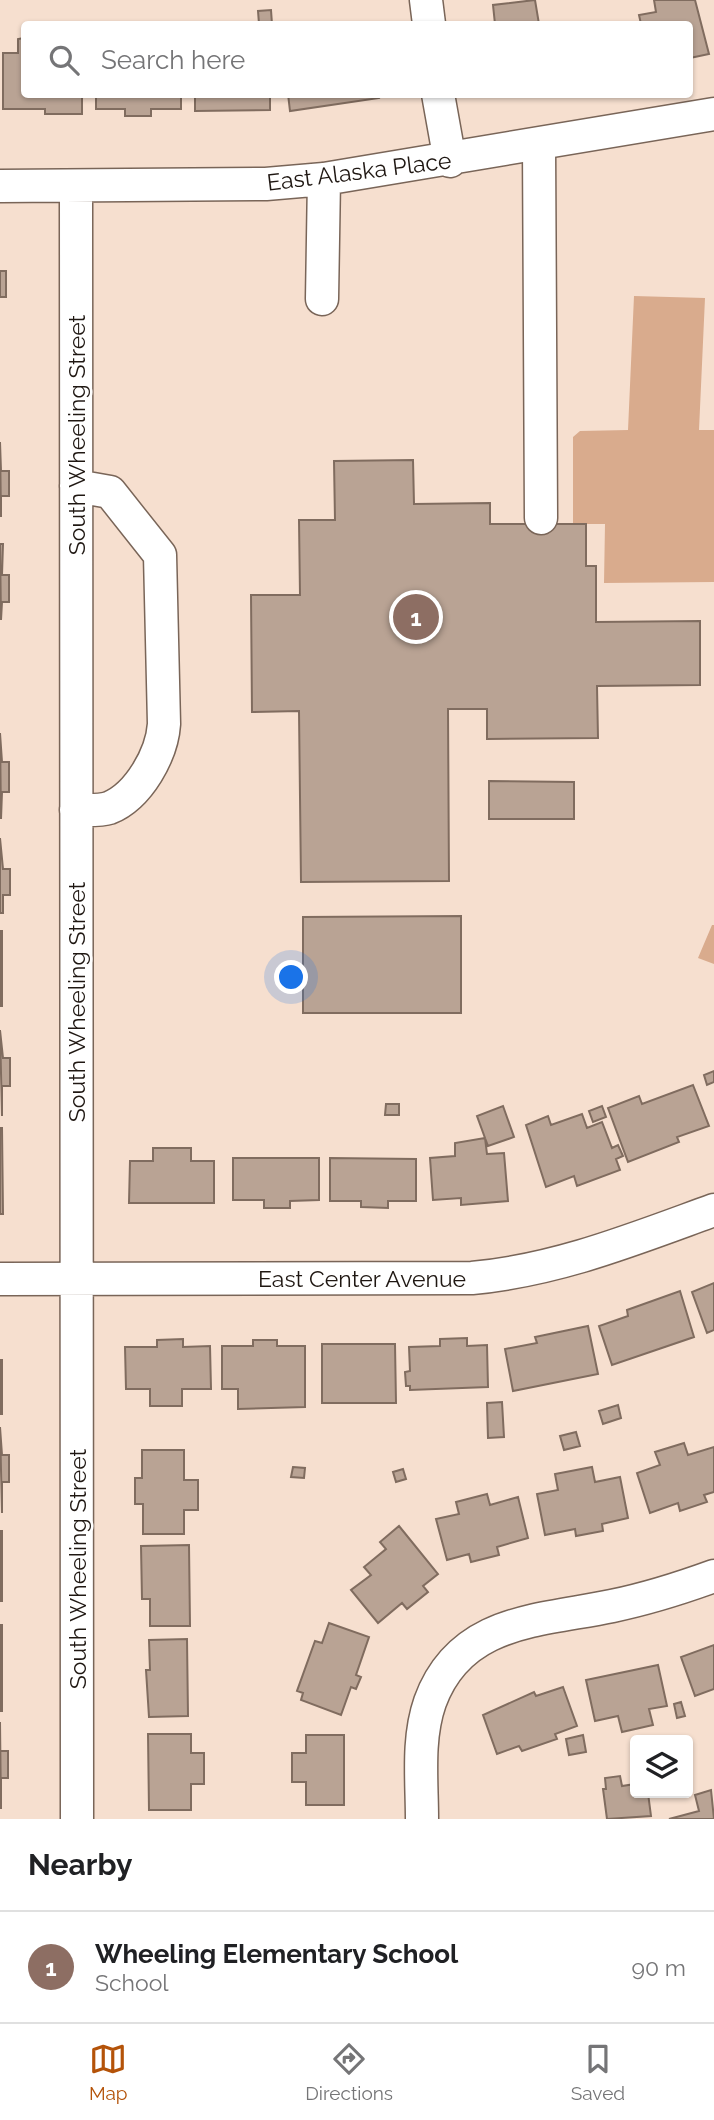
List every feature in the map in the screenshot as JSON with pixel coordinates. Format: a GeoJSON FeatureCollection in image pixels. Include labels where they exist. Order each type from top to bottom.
{"type":"FeatureCollection","features":[{"type":"Feature","properties":{"kind":"street"},"geometry":{"type":"LineString","coordinates":[[426,0],[429,21]]}},
{"type":"Feature","properties":{"kind":"street"},"geometry":{"type":"LineString","coordinates":[[439,98],[450,160]]}},
{"type":"Feature","properties":{"kind":"street","name":"East Alaska Place"},"geometry":{"type":"LineString","coordinates":[[0,186],[266,184],[324,179],[714,114]]}},
{"type":"Feature","properties":{"kind":"street"},"geometry":{"type":"LineString","coordinates":[[540,145],[541,518]]}},
{"type":"Feature","properties":{"kind":"street"},"geometry":{"type":"LineString","coordinates":[[322,299],[324,179]]}},
{"type":"Feature","properties":{"kind":"street","name":"South Wheeling Street"},"geometry":{"type":"LineString","coordinates":[[76,186],[76,486],[92,809],[77,1279],[77,1819]]}},
{"type":"Feature","properties":{"kind":"street"},"geometry":{"type":"LineString","coordinates":[[76,486],[110,492],[153,543],[162,567],[163,741],[150,766],[127,799],[92,809]]}},
{"type":"Feature","properties":{"kind":"street","name":"East Center Avenue"},"geometry":{"type":"LineString","coordinates":[[0,1279],[458,1278],[511,1275],[586,1256],[714,1210]]}},
{"type":"Feature","properties":{"kind":"street"},"geometry":{"type":"LineString","coordinates":[[422,1819],[422,1736],[430,1702],[442,1678],[460,1656],[481,1639],[512,1624],[613,1606],[714,1576]]}},
{"type":"Feature","properties":{"kind":"shaded area"},"geometry":{"type":"Polygon","coordinates":[[[634,296],[705,298],[699,430],[714,430],[714,582],[604,583],[605,524],[573,524],[573,437],[580,431],[628,430],[634,296]]]}},
{"type":"Feature","properties":{"kind":"shaded area"},"geometry":{"type":"Polygon","coordinates":[[[714,925],[714,964],[698,958],[714,925]]]}},
{"type":"Feature","properties":{"kind":"building"},"geometry":{"type":"Polygon","coordinates":[[[535,0],[538,21],[495,21],[493,5],[535,0]]]}},
{"type":"Feature","properties":{"kind":"building"},"geometry":{"type":"Polygon","coordinates":[[[654,0],[695,0],[709,54],[693,57],[693,21],[640,21],[639,15],[656,12],[654,0]]]}},
{"type":"Feature","properties":{"kind":"building"},"geometry":{"type":"Polygon","coordinates":[[[271,10],[272,21],[259,21],[258,11],[271,10]]]}},
{"type":"Feature","properties":{"kind":"building"},"geometry":{"type":"Polygon","coordinates":[[[21,38],[21,98],[82,98],[82,114],[45,114],[45,109],[3,109],[3,53],[18,53],[18,39],[21,38]]]}},
{"type":"Feature","properties":{"kind":"building"},"geometry":{"type":"Polygon","coordinates":[[[96,98],[181,98],[181,109],[151,109],[151,116],[125,116],[125,109],[96,109],[96,98]]]}},
{"type":"Feature","properties":{"kind":"building"},"geometry":{"type":"Polygon","coordinates":[[[195,98],[270,98],[270,110],[195,111],[195,98]]]}},
{"type":"Feature","properties":{"kind":"building"},"geometry":{"type":"Polygon","coordinates":[[[288,98],[379,98],[290,111],[288,98]]]}},
{"type":"Feature","properties":{"kind":"building"},"geometry":{"type":"Polygon","coordinates":[[[0,271],[6,271],[6,297],[0,297],[0,271]]]}},
{"type":"Feature","properties":{"kind":"building"},"geometry":{"type":"Polygon","coordinates":[[[0,442],[1,471],[9,471],[9,496],[1,496],[1,517],[0,442]]]}},
{"type":"Feature","properties":{"kind":"building"},"geometry":{"type":"Polygon","coordinates":[[[413,460],[414,504],[490,503],[490,524],[586,524],[586,566],[596,566],[596,622],[700,621],[700,685],[597,686],[598,738],[487,739],[487,709],[448,709],[449,881],[301,882],[299,711],[252,712],[251,595],[300,595],[299,520],[335,520],[334,461],[413,460]]]}},
{"type":"Feature","properties":{"kind":"building"},"geometry":{"type":"Polygon","coordinates":[[[0,544],[3,544],[2,575],[9,575],[9,602],[2,602],[1,620],[0,544]]]}},
{"type":"Feature","properties":{"kind":"building"},"geometry":{"type":"Polygon","coordinates":[[[0,733],[2,762],[9,762],[9,792],[2,792],[1,819],[0,733]]]}},
{"type":"Feature","properties":{"kind":"building"},"geometry":{"type":"Polygon","coordinates":[[[489,781],[574,782],[574,819],[489,819],[489,781]]]}},
{"type":"Feature","properties":{"kind":"building"},"geometry":{"type":"Polygon","coordinates":[[[0,838],[3,869],[10,869],[10,895],[3,895],[3,913],[0,913],[0,838]]]}},
{"type":"Feature","properties":{"kind":"building"},"geometry":{"type":"Polygon","coordinates":[[[461,916],[461,1013],[303,1013],[303,917],[461,916]]]}},
{"type":"Feature","properties":{"kind":"building"},"geometry":{"type":"Polygon","coordinates":[[[2,931],[2,1006],[0,1006],[2,931]]]}},
{"type":"Feature","properties":{"kind":"building"},"geometry":{"type":"Polygon","coordinates":[[[0,1030],[3,1058],[10,1058],[10,1086],[2,1086],[2,1116],[0,1030]]]}},
{"type":"Feature","properties":{"kind":"building"},"geometry":{"type":"Polygon","coordinates":[[[714,1071],[714,1082],[707,1085],[704,1075],[714,1071]]]}},
{"type":"Feature","properties":{"kind":"building"},"geometry":{"type":"Polygon","coordinates":[[[693,1085],[709,1126],[677,1137],[679,1142],[628,1162],[608,1108],[639,1096],[642,1104],[693,1085]]]}},
{"type":"Feature","properties":{"kind":"building"},"geometry":{"type":"Polygon","coordinates":[[[386,1104],[399,1104],[399,1115],[385,1115],[386,1104]]]}},
{"type":"Feature","properties":{"kind":"building"},"geometry":{"type":"Polygon","coordinates":[[[503,1106],[514,1137],[488,1146],[477,1116],[503,1106]]]}},
{"type":"Feature","properties":{"kind":"building"},"geometry":{"type":"Polygon","coordinates":[[[602,1106],[606,1117],[593,1122],[589,1111],[602,1106]]]}},
{"type":"Feature","properties":{"kind":"building"},"geometry":{"type":"Polygon","coordinates":[[[582,1114],[587,1128],[602,1122],[612,1148],[618,1145],[623,1156],[616,1159],[620,1170],[577,1186],[574,1176],[546,1187],[526,1125],[548,1116],[551,1125],[582,1114]]]}},
{"type":"Feature","properties":{"kind":"building"},"geometry":{"type":"Polygon","coordinates":[[[2,1128],[3,1214],[0,1214],[2,1128]]]}},
{"type":"Feature","properties":{"kind":"building"},"geometry":{"type":"Polygon","coordinates":[[[485,1138],[487,1154],[504,1153],[508,1201],[461,1205],[461,1198],[433,1200],[430,1158],[455,1156],[455,1143],[485,1138]]]}},
{"type":"Feature","properties":{"kind":"building"},"geometry":{"type":"Polygon","coordinates":[[[153,1148],[191,1148],[191,1161],[214,1161],[214,1203],[129,1203],[130,1161],[153,1161],[153,1148]]]}},
{"type":"Feature","properties":{"kind":"building"},"geometry":{"type":"Polygon","coordinates":[[[233,1158],[319,1158],[319,1200],[290,1201],[290,1208],[264,1208],[264,1200],[233,1200],[233,1158]]]}},
{"type":"Feature","properties":{"kind":"building"},"geometry":{"type":"Polygon","coordinates":[[[330,1158],[416,1159],[416,1201],[388,1201],[388,1208],[361,1207],[361,1201],[330,1201],[330,1158]]]}},
{"type":"Feature","properties":{"kind":"building"},"geometry":{"type":"Polygon","coordinates":[[[714,1283],[714,1330],[707,1333],[692,1292],[714,1283]]]}},
{"type":"Feature","properties":{"kind":"building"},"geometry":{"type":"Polygon","coordinates":[[[680,1291],[694,1337],[612,1365],[599,1326],[628,1316],[627,1310],[680,1291]]]}},
{"type":"Feature","properties":{"kind":"building"},"geometry":{"type":"Polygon","coordinates":[[[588,1326],[598,1374],[513,1391],[505,1349],[537,1343],[535,1337],[588,1326]]]}},
{"type":"Feature","properties":{"kind":"building"},"geometry":{"type":"Polygon","coordinates":[[[467,1338],[467,1346],[487,1345],[488,1387],[410,1390],[410,1386],[406,1386],[405,1372],[410,1371],[409,1347],[440,1346],[440,1339],[467,1338]]]}},
{"type":"Feature","properties":{"kind":"building"},"geometry":{"type":"Polygon","coordinates":[[[183,1339],[183,1347],[210,1346],[211,1389],[182,1389],[182,1406],[150,1406],[150,1389],[126,1389],[125,1347],[157,1347],[157,1340],[183,1339]]]}},
{"type":"Feature","properties":{"kind":"building"},"geometry":{"type":"Polygon","coordinates":[[[253,1340],[277,1340],[277,1346],[305,1346],[305,1407],[238,1409],[238,1389],[222,1389],[222,1346],[253,1346],[253,1340]]]}},
{"type":"Feature","properties":{"kind":"building"},"geometry":{"type":"Polygon","coordinates":[[[322,1344],[395,1344],[396,1403],[322,1403],[322,1344]]]}},
{"type":"Feature","properties":{"kind":"building"},"geometry":{"type":"Polygon","coordinates":[[[2,1360],[2,1414],[0,1414],[2,1360]]]}},
{"type":"Feature","properties":{"kind":"building"},"geometry":{"type":"Polygon","coordinates":[[[502,1402],[504,1437],[488,1438],[487,1403],[502,1402]]]}},
{"type":"Feature","properties":{"kind":"building"},"geometry":{"type":"Polygon","coordinates":[[[618,1405],[621,1418],[603,1424],[599,1411],[618,1405]]]}},
{"type":"Feature","properties":{"kind":"building"},"geometry":{"type":"Polygon","coordinates":[[[0,1427],[2,1455],[9,1455],[9,1482],[2,1482],[2,1513],[0,1427]]]}},
{"type":"Feature","properties":{"kind":"building"},"geometry":{"type":"Polygon","coordinates":[[[576,1432],[580,1446],[564,1450],[560,1436],[576,1432]]]}},
{"type":"Feature","properties":{"kind":"building"},"geometry":{"type":"Polygon","coordinates":[[[684,1443],[688,1455],[714,1447],[714,1492],[704,1495],[707,1502],[680,1511],[678,1503],[650,1513],[637,1473],[660,1465],[655,1452],[684,1443]]]}},
{"type":"Feature","properties":{"kind":"building"},"geometry":{"type":"Polygon","coordinates":[[[142,1450],[184,1450],[184,1480],[198,1480],[198,1510],[184,1510],[184,1534],[143,1534],[143,1504],[135,1504],[135,1478],[142,1478],[142,1450]]]}},
{"type":"Feature","properties":{"kind":"building"},"geometry":{"type":"Polygon","coordinates":[[[293,1467],[305,1468],[304,1478],[291,1477],[293,1467]]]}},
{"type":"Feature","properties":{"kind":"building"},"geometry":{"type":"Polygon","coordinates":[[[592,1467],[595,1482],[620,1477],[628,1518],[602,1524],[603,1531],[576,1536],[575,1529],[545,1535],[537,1494],[558,1490],[555,1474],[592,1467]]]}},
{"type":"Feature","properties":{"kind":"building"},"geometry":{"type":"Polygon","coordinates":[[[403,1469],[406,1479],[396,1482],[393,1472],[403,1469]]]}},
{"type":"Feature","properties":{"kind":"building"},"geometry":{"type":"Polygon","coordinates":[[[487,1494],[490,1505],[518,1497],[528,1538],[497,1547],[499,1555],[471,1562],[469,1554],[447,1560],[436,1519],[459,1514],[456,1502],[487,1494]]]}},
{"type":"Feature","properties":{"kind":"building"},"geometry":{"type":"Polygon","coordinates":[[[399,1526],[438,1574],[423,1586],[428,1592],[407,1609],[402,1603],[378,1623],[351,1590],[371,1575],[364,1567],[386,1549],[380,1542],[399,1526]]]}},
{"type":"Feature","properties":{"kind":"building"},"geometry":{"type":"Polygon","coordinates":[[[2,1531],[2,1601],[0,1601],[2,1531]]]}},
{"type":"Feature","properties":{"kind":"building"},"geometry":{"type":"Polygon","coordinates":[[[189,1545],[190,1626],[150,1626],[150,1599],[142,1599],[141,1546],[189,1545]]]}},
{"type":"Feature","properties":{"kind":"building"},"geometry":{"type":"Polygon","coordinates":[[[329,1623],[369,1637],[356,1675],[361,1677],[356,1689],[351,1687],[341,1715],[301,1700],[303,1693],[297,1691],[315,1641],[322,1643],[329,1623]]]}},
{"type":"Feature","properties":{"kind":"building"},"geometry":{"type":"Polygon","coordinates":[[[2,1625],[2,1711],[0,1711],[2,1625]]]}},
{"type":"Feature","properties":{"kind":"building"},"geometry":{"type":"Polygon","coordinates":[[[187,1639],[188,1716],[149,1717],[146,1670],[150,1670],[149,1640],[187,1639]]]}},
{"type":"Feature","properties":{"kind":"building"},"geometry":{"type":"Polygon","coordinates":[[[714,1645],[714,1689],[695,1696],[681,1657],[714,1645]]]}},
{"type":"Feature","properties":{"kind":"building"},"geometry":{"type":"Polygon","coordinates":[[[658,1665],[667,1706],[649,1709],[653,1725],[622,1732],[618,1716],[595,1721],[586,1680],[658,1665]]]}},
{"type":"Feature","properties":{"kind":"building"},"geometry":{"type":"Polygon","coordinates":[[[563,1687],[577,1726],[555,1734],[557,1739],[522,1751],[519,1746],[497,1754],[483,1715],[534,1692],[536,1696],[563,1687]]]}},
{"type":"Feature","properties":{"kind":"building"},"geometry":{"type":"Polygon","coordinates":[[[681,1702],[685,1716],[677,1718],[674,1704],[681,1702]]]}},
{"type":"Feature","properties":{"kind":"building"},"geometry":{"type":"Polygon","coordinates":[[[148,1734],[191,1734],[191,1753],[204,1753],[204,1784],[191,1784],[191,1810],[149,1810],[148,1734]]]}},
{"type":"Feature","properties":{"kind":"building"},"geometry":{"type":"Polygon","coordinates":[[[306,1735],[344,1735],[344,1805],[306,1805],[306,1782],[292,1782],[292,1753],[306,1753],[306,1735]]]}},
{"type":"Feature","properties":{"kind":"building"},"geometry":{"type":"Polygon","coordinates":[[[583,1735],[586,1752],[569,1755],[566,1739],[583,1735]]]}},
{"type":"Feature","properties":{"kind":"building"},"geometry":{"type":"Polygon","coordinates":[[[0,1751],[8,1751],[8,1778],[1,1778],[1,1809],[0,1751]]]}},
{"type":"Feature","properties":{"kind":"building"},"geometry":{"type":"Polygon","coordinates":[[[620,1776],[622,1786],[630,1785],[630,1798],[649,1798],[651,1816],[607,1819],[603,1789],[606,1789],[605,1778],[620,1776]]]}},
{"type":"Feature","properties":{"kind":"building"},"geometry":{"type":"Polygon","coordinates":[[[711,1790],[714,1819],[669,1819],[699,1811],[695,1795],[711,1790]]]}},
{"type":"Feature","properties":{"kind":"place","name":"Wheeling Elementary School"},"geometry":{"type":"Point","coordinates":[416,617]}}]}
